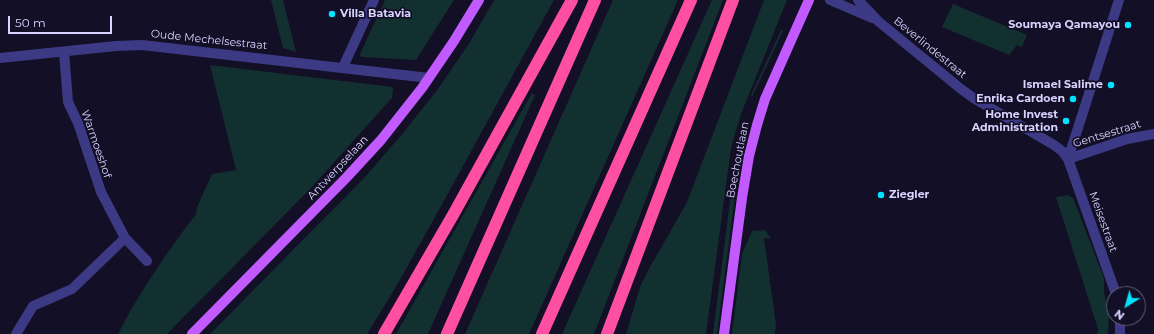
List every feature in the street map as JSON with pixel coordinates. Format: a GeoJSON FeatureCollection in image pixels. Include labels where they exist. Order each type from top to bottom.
{"type":"FeatureCollection","features":[{"type":"Feature","properties":{"kind":"highway"},"geometry":{"type":"LineString","coordinates":[[384,334],[453,215],[572,0]]}},
{"type":"Feature","properties":{"kind":"highway"},"geometry":{"type":"LineString","coordinates":[[447,334],[595,0]]}},
{"type":"Feature","properties":{"kind":"highway"},"geometry":{"type":"LineString","coordinates":[[542,334],[691,0]]}},
{"type":"Feature","properties":{"kind":"highway"},"geometry":{"type":"LineString","coordinates":[[607,334],[733,0]]}},
{"type":"Feature","properties":{"kind":"main road","name":"Antwerpselaan"},"geometry":{"type":"LineString","coordinates":[[192,334],[351,173],[391,128],[454,41],[479,0]]}},
{"type":"Feature","properties":{"kind":"main road","name":"Boechoutlaan"},"geometry":{"type":"LineString","coordinates":[[724,334],[742,198],[749,156],[757,124],[765,99],[809,0]]}},
{"type":"Feature","properties":{"kind":"street"},"geometry":{"type":"LineString","coordinates":[[343,68],[374,0]]}},
{"type":"Feature","properties":{"kind":"street","name":"Beverlindestraat"},"geometry":{"type":"LineString","coordinates":[[830,0],[878,21]]}},
{"type":"Feature","properties":{"kind":"street","name":"Beverlindestraat"},"geometry":{"type":"LineString","coordinates":[[858,0],[878,21],[975,99],[1054,145],[1062,151],[1068,159]]}},
{"type":"Feature","properties":{"kind":"street"},"geometry":{"type":"LineString","coordinates":[[1068,159],[1119,0]]}},
{"type":"Feature","properties":{"kind":"street","name":"Oude Mechelsestraat"},"geometry":{"type":"LineString","coordinates":[[0,58],[142,45],[428,78]]}},
{"type":"Feature","properties":{"kind":"street","name":"Warmoeshof"},"geometry":{"type":"LineString","coordinates":[[64,52],[68,102],[78,123],[100,192],[125,238],[147,261]]}},
{"type":"Feature","properties":{"kind":"street","name":"Gentsestraat"},"geometry":{"type":"LineString","coordinates":[[1068,159],[1127,139],[1154,134]]}},
{"type":"Feature","properties":{"kind":"street","name":"Meisestraat"},"geometry":{"type":"LineString","coordinates":[[1068,159],[1113,286]]}},
{"type":"Feature","properties":{"kind":"street"},"geometry":{"type":"LineString","coordinates":[[16,334],[33,306],[72,289],[125,238]]}},
{"type":"Feature","properties":{"kind":"green space"},"geometry":{"type":"Polygon","coordinates":[[[271,0],[283,0],[296,52],[283,48],[271,0]]]}},
{"type":"Feature","properties":{"kind":"green space"},"geometry":{"type":"Polygon","coordinates":[[[385,0],[454,0],[416,60],[361,57],[360,54],[385,0]]]}},
{"type":"Feature","properties":{"kind":"green space"},"geometry":{"type":"Polygon","coordinates":[[[494,0],[554,0],[429,228],[367,334],[210,334],[365,177],[403,133],[438,89],[470,42],[494,0]]]}},
{"type":"Feature","properties":{"kind":"green space"},"geometry":{"type":"Polygon","coordinates":[[[613,0],[678,0],[529,334],[465,334],[613,0]]]}},
{"type":"Feature","properties":{"kind":"green space"},"geometry":{"type":"Polygon","coordinates":[[[712,0],[723,0],[594,334],[562,334],[712,0]]]}},
{"type":"Feature","properties":{"kind":"green space"},"geometry":{"type":"Polygon","coordinates":[[[764,0],[787,0],[741,114],[731,148],[706,334],[626,334],[640,287],[687,202],[764,0]]]}},
{"type":"Feature","properties":{"kind":"green space"},"geometry":{"type":"Polygon","coordinates":[[[953,4],[1027,35],[1022,47],[1017,45],[1009,55],[942,27],[953,4]]]}},
{"type":"Feature","properties":{"kind":"green space"},"geometry":{"type":"Polygon","coordinates":[[[781,30],[783,31],[752,97],[751,95],[781,30]]]}},
{"type":"Feature","properties":{"kind":"green space"},"geometry":{"type":"Polygon","coordinates":[[[210,65],[393,87],[392,98],[310,189],[167,334],[118,334],[135,302],[154,272],[196,214],[197,207],[212,174],[236,170],[210,65]]]}},
{"type":"Feature","properties":{"kind":"green space"},"geometry":{"type":"Polygon","coordinates":[[[532,93],[535,95],[428,334],[396,334],[532,93]]]}},
{"type":"Feature","properties":{"kind":"green space"},"geometry":{"type":"Polygon","coordinates":[[[736,189],[717,334],[713,334],[731,193],[736,189]]]}},
{"type":"Feature","properties":{"kind":"green space"},"geometry":{"type":"Polygon","coordinates":[[[1068,195],[1073,198],[1104,278],[1106,326],[1108,326],[1108,334],[1097,334],[1098,329],[1056,197],[1068,195]]]}},
{"type":"Feature","properties":{"kind":"green space"},"geometry":{"type":"Polygon","coordinates":[[[765,230],[771,239],[764,238],[776,325],[775,334],[732,334],[742,254],[752,231],[765,230]]]}},
{"type":"Feature","properties":{"kind":"place","name":"Villa Batavia"},"geometry":{"type":"Point","coordinates":[332,14]}},
{"type":"Feature","properties":{"kind":"place","name":"Soumaya Qamayou"},"geometry":{"type":"Point","coordinates":[1128,25]}},
{"type":"Feature","properties":{"kind":"place","name":"Ismael Salime"},"geometry":{"type":"Point","coordinates":[1111,85]}},
{"type":"Feature","properties":{"kind":"place","name":"Enrika Cardoen"},"geometry":{"type":"Point","coordinates":[1073,99]}},
{"type":"Feature","properties":{"kind":"place","name":"Home Invest Administration"},"geometry":{"type":"Point","coordinates":[1066,121]}},
{"type":"Feature","properties":{"kind":"place","name":"Ziegler"},"geometry":{"type":"Point","coordinates":[881,195]}}]}
